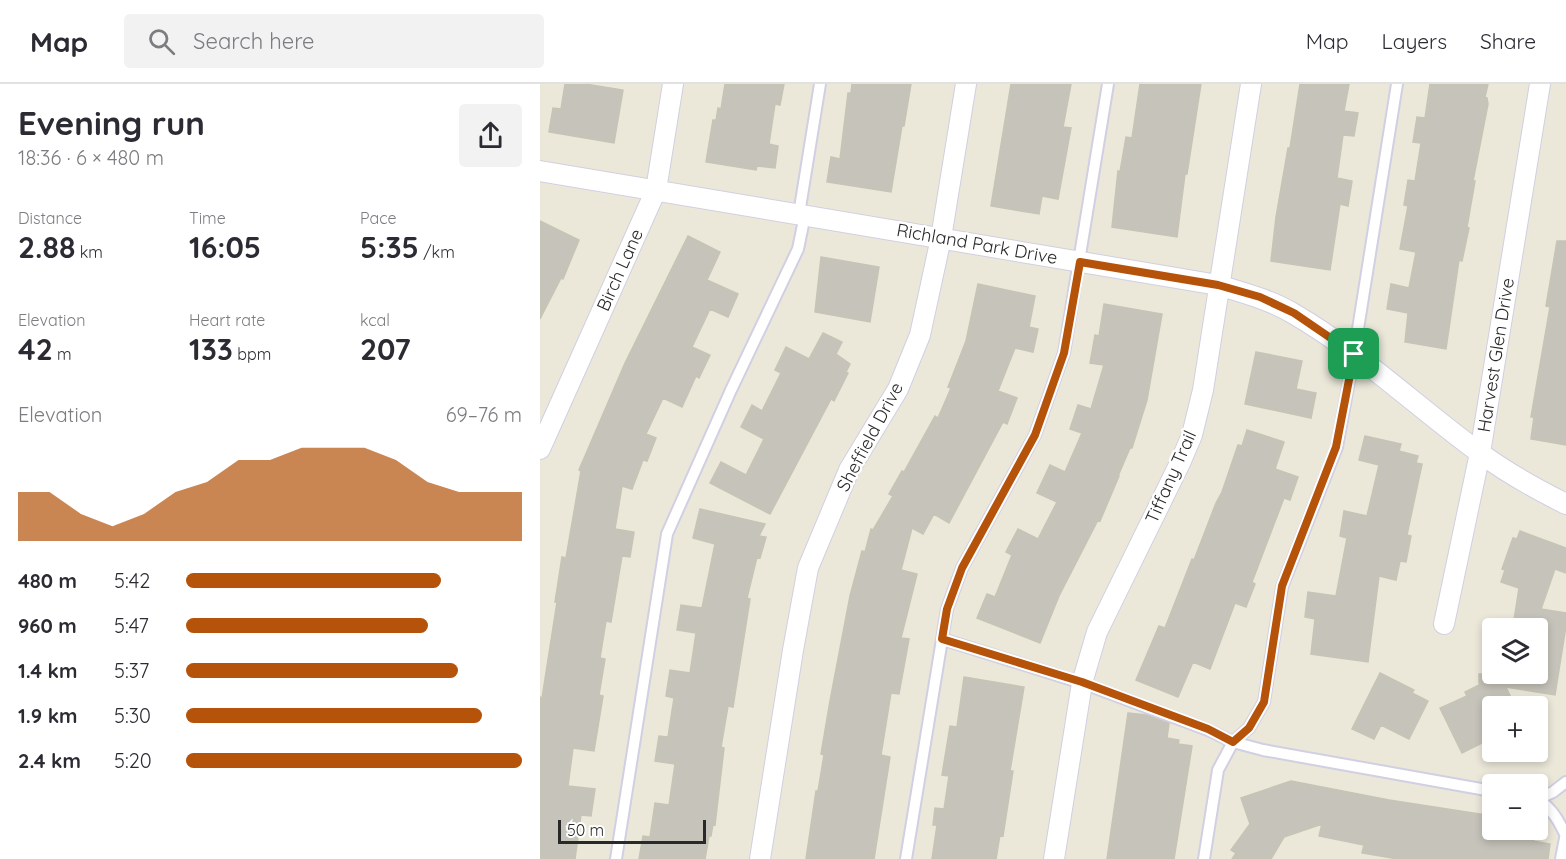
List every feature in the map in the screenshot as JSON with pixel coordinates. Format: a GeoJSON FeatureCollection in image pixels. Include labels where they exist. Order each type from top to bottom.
{"type":"FeatureCollection","features":[{"type":"Feature","properties":{"kind":"street","name":"Birch Lane"},"geometry":{"type":"LineString","coordinates":[[540,449],[656,190],[673,84]]}},
{"type":"Feature","properties":{"kind":"street","name":"Sheffield Drive"},"geometry":{"type":"LineString","coordinates":[[760,859],[808,568],[849,470],[897,389],[920,335],[941,238],[966,84]]}},
{"type":"Feature","properties":{"kind":"street","name":"Tiffany Trail"},"geometry":{"type":"LineString","coordinates":[[1054,859],[1082,682],[1096,632],[1192,435],[1203,390],[1251,84]]}},
{"type":"Feature","properties":{"kind":"street","name":"Harvest Glen Drive"},"geometry":{"type":"LineString","coordinates":[[1444,624],[1480,453],[1540,84]]}},
{"type":"Feature","properties":{"kind":"street","name":"Richland Park Drive"},"geometry":{"type":"LineString","coordinates":[[540,171],[1218,285],[1260,297],[1294,313],[1354,354],[1480,453],[1524,483],[1566,504]]}},
{"type":"Feature","properties":{"kind":"lane"},"geometry":{"type":"LineString","coordinates":[[616,859],[667,534],[731,390],[798,249],[820,84]]}},
{"type":"Feature","properties":{"kind":"lane"},"geometry":{"type":"LineString","coordinates":[[906,859],[947,609],[962,568],[1035,435],[1064,353],[1108,84]]}},
{"type":"Feature","properties":{"kind":"lane"},"geometry":{"type":"LineString","coordinates":[[1204,859],[1218,770],[1233,742],[1249,728],[1264,702],[1282,586],[1336,447],[1354,354],[1397,84]]}},
{"type":"Feature","properties":{"kind":"lane"},"geometry":{"type":"LineString","coordinates":[[942,639],[1082,682],[1208,729],[1233,742],[1263,750],[1482,789]]}},
{"type":"Feature","properties":{"kind":"lane"},"geometry":{"type":"LineString","coordinates":[[1548,794],[1566,782]]}},
{"type":"Feature","properties":{"kind":"lane"},"geometry":{"type":"LineString","coordinates":[[1548,806],[1566,834],[1562,859]]}},
{"type":"Feature","properties":{"kind":"building"},"geometry":{"type":"Polygon","coordinates":[[[565,84],[585,84],[623,90],[614,143],[549,132],[553,108],[561,109],[565,84]]]}},
{"type":"Feature","properties":{"kind":"building"},"geometry":{"type":"Polygon","coordinates":[[[725,84],[784,84],[780,105],[775,104],[769,144],[778,146],[775,168],[757,166],[756,170],[706,162],[713,120],[716,120],[718,108],[721,109],[725,84]]]}},
{"type":"Feature","properties":{"kind":"building"},"geometry":{"type":"Polygon","coordinates":[[[852,84],[911,84],[891,192],[827,182],[831,157],[840,159],[848,93],[851,93],[852,84]]]}},
{"type":"Feature","properties":{"kind":"building"},"geometry":{"type":"Polygon","coordinates":[[[1011,84],[1071,84],[1063,127],[1071,128],[1058,199],[1042,196],[1039,214],[991,206],[1011,84]]]}},
{"type":"Feature","properties":{"kind":"building"},"geometry":{"type":"Polygon","coordinates":[[[1140,84],[1201,84],[1187,174],[1185,174],[1177,237],[1112,227],[1118,171],[1120,172],[1126,137],[1132,138],[1140,84]]]}},
{"type":"Feature","properties":{"kind":"building"},"geometry":{"type":"Polygon","coordinates":[[[1300,84],[1349,84],[1344,111],[1358,113],[1354,136],[1343,135],[1337,178],[1352,181],[1348,206],[1340,204],[1330,270],[1271,261],[1276,217],[1300,84]]]}},
{"type":"Feature","properties":{"kind":"building"},"geometry":{"type":"Polygon","coordinates":[[[1430,84],[1488,84],[1485,97],[1488,104],[1473,181],[1475,181],[1467,227],[1469,228],[1462,261],[1459,260],[1446,349],[1405,342],[1408,313],[1387,309],[1391,284],[1409,288],[1416,252],[1400,249],[1408,206],[1404,205],[1408,180],[1415,181],[1421,143],[1413,142],[1417,117],[1425,118],[1430,84]]]}},
{"type":"Feature","properties":{"kind":"building"},"geometry":{"type":"Polygon","coordinates":[[[540,221],[579,240],[563,279],[561,278],[540,319],[540,221]]]}},
{"type":"Feature","properties":{"kind":"building"},"geometry":{"type":"Polygon","coordinates":[[[688,236],[720,252],[707,280],[738,294],[728,317],[710,309],[692,347],[710,355],[699,378],[696,376],[682,407],[663,398],[646,434],[656,438],[647,461],[643,460],[632,489],[622,486],[615,529],[634,532],[630,557],[622,556],[611,622],[606,621],[600,658],[605,659],[599,695],[603,696],[594,751],[573,748],[568,786],[595,789],[591,816],[581,815],[575,859],[540,859],[540,697],[542,698],[562,557],[566,558],[581,471],[579,470],[625,363],[688,236]]]}},
{"type":"Feature","properties":{"kind":"building"},"geometry":{"type":"Polygon","coordinates":[[[1557,241],[1566,241],[1566,445],[1531,439],[1534,417],[1531,417],[1550,307],[1546,306],[1557,241]]]}},
{"type":"Feature","properties":{"kind":"building"},"geometry":{"type":"Polygon","coordinates":[[[821,257],[879,267],[870,322],[815,312],[821,257]]]}},
{"type":"Feature","properties":{"kind":"building"},"geometry":{"type":"Polygon","coordinates":[[[978,284],[1035,296],[1029,327],[1038,329],[1033,352],[1015,348],[998,391],[1017,398],[1007,424],[1003,422],[949,523],[934,514],[923,534],[912,528],[901,570],[917,574],[901,638],[909,639],[899,694],[891,693],[881,755],[890,757],[874,859],[806,859],[824,755],[821,754],[830,701],[850,596],[862,551],[865,552],[871,529],[873,530],[893,496],[889,494],[902,471],[904,472],[935,416],[938,418],[951,388],[948,387],[966,341],[978,284]]]}},
{"type":"Feature","properties":{"kind":"building"},"geometry":{"type":"Polygon","coordinates":[[[1104,304],[1162,314],[1147,400],[1132,448],[1130,448],[1100,521],[1098,520],[1059,596],[1040,643],[977,618],[987,594],[995,597],[1012,555],[1006,552],[1018,529],[1038,539],[1057,502],[1037,493],[1050,465],[1065,472],[1082,433],[1070,429],[1078,405],[1091,409],[1104,365],[1090,363],[1095,335],[1099,336],[1104,304]]]}},
{"type":"Feature","properties":{"kind":"building"},"geometry":{"type":"Polygon","coordinates":[[[823,333],[842,342],[836,354],[850,364],[846,372],[848,373],[834,401],[831,399],[770,514],[710,483],[721,462],[746,475],[764,439],[741,427],[752,405],[762,411],[781,373],[775,370],[786,347],[809,359],[823,333]]]}},
{"type":"Feature","properties":{"kind":"building"},"geometry":{"type":"Polygon","coordinates":[[[1256,352],[1302,361],[1296,389],[1316,393],[1311,418],[1245,404],[1256,352]]]}},
{"type":"Feature","properties":{"kind":"building"},"geometry":{"type":"Polygon","coordinates":[[[1247,430],[1284,442],[1275,469],[1298,477],[1290,500],[1284,498],[1252,582],[1255,584],[1246,607],[1235,603],[1210,669],[1193,662],[1178,697],[1136,680],[1159,626],[1165,628],[1222,492],[1238,445],[1242,446],[1247,430]]]}},
{"type":"Feature","properties":{"kind":"building"},"geometry":{"type":"Polygon","coordinates":[[[1365,436],[1401,444],[1399,451],[1418,456],[1416,463],[1422,464],[1407,535],[1411,536],[1406,562],[1400,561],[1396,580],[1379,576],[1368,662],[1311,654],[1315,619],[1305,617],[1308,592],[1336,596],[1347,538],[1340,536],[1344,511],[1367,516],[1379,465],[1359,460],[1365,436]]]}},
{"type":"Feature","properties":{"kind":"building"},"geometry":{"type":"Polygon","coordinates":[[[700,509],[765,524],[759,536],[766,537],[760,558],[757,557],[747,598],[750,599],[733,707],[728,706],[721,747],[724,748],[715,825],[713,824],[711,836],[709,836],[705,859],[639,859],[643,836],[650,837],[655,803],[669,805],[675,764],[655,761],[659,736],[668,737],[674,698],[666,696],[670,670],[690,673],[696,633],[677,630],[681,605],[702,608],[715,544],[693,538],[700,509]]]}},
{"type":"Feature","properties":{"kind":"building"},"geometry":{"type":"Polygon","coordinates":[[[1520,531],[1566,548],[1566,573],[1555,569],[1541,609],[1566,613],[1555,695],[1506,687],[1510,696],[1482,696],[1482,743],[1462,753],[1440,708],[1467,696],[1465,692],[1482,684],[1548,684],[1548,618],[1514,618],[1519,588],[1501,582],[1505,570],[1502,569],[1513,538],[1517,539],[1520,531]]]}},
{"type":"Feature","properties":{"kind":"building"},"geometry":{"type":"Polygon","coordinates":[[[1380,673],[1414,690],[1412,693],[1428,701],[1409,739],[1381,725],[1374,739],[1352,729],[1380,673]]]}},
{"type":"Feature","properties":{"kind":"building"},"geometry":{"type":"Polygon","coordinates":[[[1479,674],[1482,674],[1482,683],[1479,683],[1479,674]]]}},
{"type":"Feature","properties":{"kind":"building"},"geometry":{"type":"Polygon","coordinates":[[[964,677],[1024,687],[1010,771],[1013,771],[1003,836],[1000,835],[996,859],[932,859],[937,825],[933,825],[935,808],[944,809],[949,776],[942,775],[950,726],[957,727],[964,677]]]}},
{"type":"Feature","properties":{"kind":"building"},"geometry":{"type":"Polygon","coordinates":[[[1128,713],[1147,715],[1169,723],[1167,738],[1179,740],[1178,744],[1192,746],[1174,859],[1107,859],[1128,713]]]}},
{"type":"Feature","properties":{"kind":"building"},"geometry":{"type":"Polygon","coordinates":[[[1291,781],[1389,800],[1482,814],[1482,840],[1533,840],[1550,844],[1548,859],[1398,859],[1362,853],[1364,845],[1319,836],[1322,824],[1284,837],[1271,859],[1232,859],[1236,853],[1231,850],[1250,824],[1241,798],[1291,781]]]}},
{"type":"Feature","properties":{"kind":"route"},"geometry":{"type":"LineString","coordinates":[[1080,262],[1218,285],[1260,297],[1294,313],[1354,354],[1336,447],[1306,530],[1282,586],[1264,702],[1249,728],[1233,742],[1208,729],[1082,682],[942,639],[947,609],[962,568],[1035,435],[1064,353],[1080,262]]}}]}
